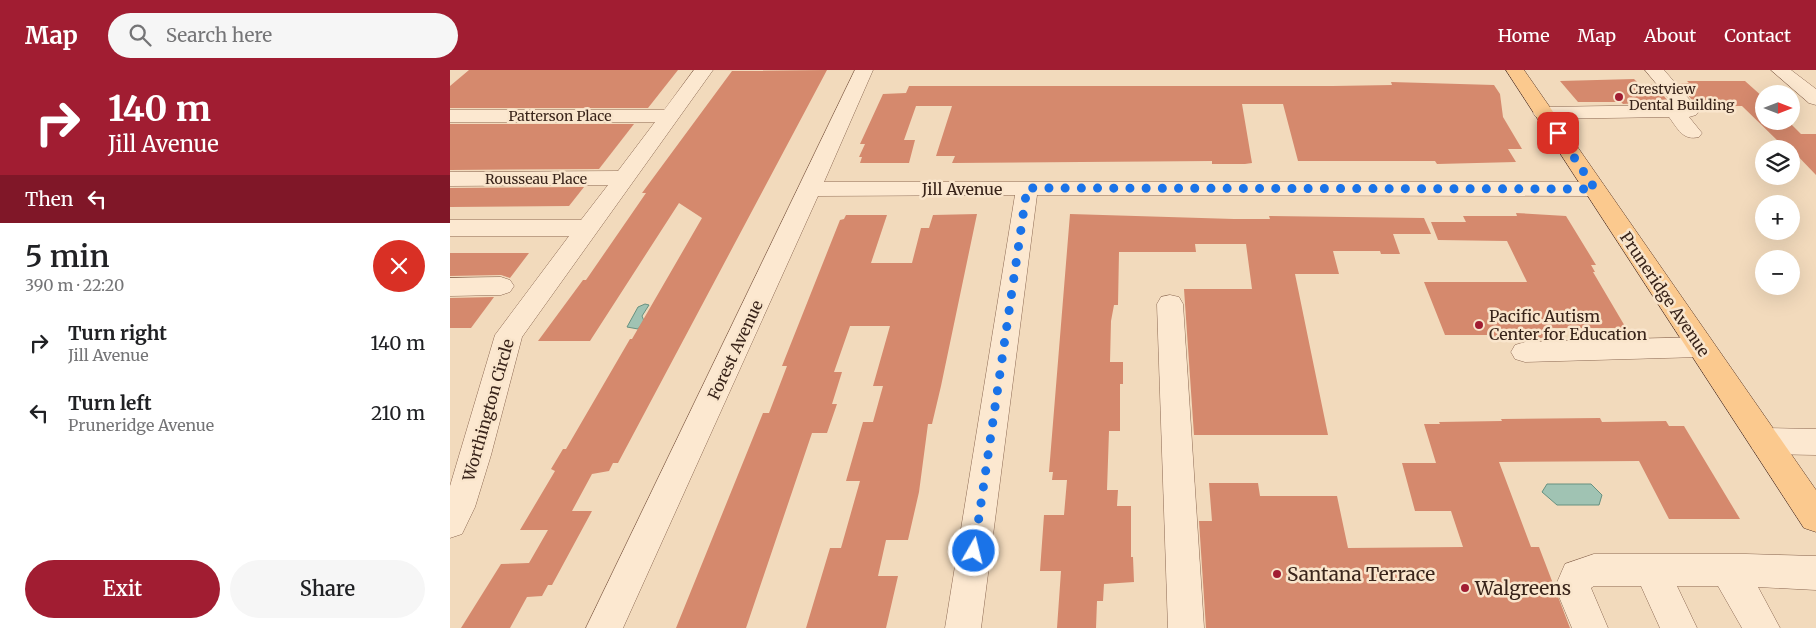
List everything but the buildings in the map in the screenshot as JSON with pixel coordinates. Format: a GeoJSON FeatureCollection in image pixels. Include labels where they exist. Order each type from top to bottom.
{"type":"FeatureCollection","features":[{"type":"Feature","properties":{"kind":"main road","name":"Pruneridge Avenue"},"geometry":{"type":"LineString","coordinates":[[1515,70],[1816,517]]}},
{"type":"Feature","properties":{"kind":"street","name":"Worthington Circle"},"geometry":{"type":"LineString","coordinates":[[450,523],[459,507],[476,454],[509,335],[585,228],[704,70]]}},
{"type":"Feature","properties":{"kind":"street","name":"Forest Avenue"},"geometry":{"type":"LineString","coordinates":[[604,628],[810,190],[864,70]]}},
{"type":"Feature","properties":{"kind":"street"},"geometry":{"type":"LineString","coordinates":[[1543,113],[1689,111],[1654,70]]}},
{"type":"Feature","properties":{"kind":"street"},"geometry":{"type":"LineString","coordinates":[[1780,70],[1816,99]]}},
{"type":"Feature","properties":{"kind":"street"},"geometry":{"type":"LineString","coordinates":[[1674,111],[1692,132]]}},
{"type":"Feature","properties":{"kind":"street","name":"Patterson Place"},"geometry":{"type":"LineString","coordinates":[[450,116],[670,116]]}},
{"type":"Feature","properties":{"kind":"street","name":"Rousseau Place"},"geometry":{"type":"LineString","coordinates":[[450,179],[623,178]]}},
{"type":"Feature","properties":{"kind":"street","name":"Jill Avenue"},"geometry":{"type":"LineString","coordinates":[[810,190],[1027,188],[1595,189]]}},
{"type":"Feature","properties":{"kind":"street"},"geometry":{"type":"LineString","coordinates":[[963,628],[1027,188]]}},
{"type":"Feature","properties":{"kind":"street"},"geometry":{"type":"LineString","coordinates":[[450,228],[585,228]]}},
{"type":"Feature","properties":{"kind":"street"},"geometry":{"type":"LineString","coordinates":[[450,286],[501,286]]}},
{"type":"Feature","properties":{"kind":"street"},"geometry":{"type":"LineString","coordinates":[[1170,304],[1186,628]]}},
{"type":"Feature","properties":{"kind":"street"},"geometry":{"type":"LineString","coordinates":[[1525,352],[1700,347]]}},
{"type":"Feature","properties":{"kind":"street"},"geometry":{"type":"LineString","coordinates":[[1764,441],[1816,442]]}},
{"type":"Feature","properties":{"kind":"street"},"geometry":{"type":"LineString","coordinates":[[1590,628],[1573,587],[1576,576],[1594,570],[1728,570],[1816,573]]}},
{"type":"Feature","properties":{"kind":"street"},"geometry":{"type":"LineString","coordinates":[[1652,570],[1679,628]]}},
{"type":"Feature","properties":{"kind":"street"},"geometry":{"type":"LineString","coordinates":[[1728,570],[1762,628]]}},
{"type":"Feature","properties":{"kind":"shaded area"},"geometry":{"type":"Polygon","coordinates":[[[645,304],[649,305],[642,316],[644,321],[638,329],[627,327],[638,307],[645,304]]]}},
{"type":"Feature","properties":{"kind":"shaded area"},"geometry":{"type":"Polygon","coordinates":[[[1547,484],[1591,484],[1602,495],[1599,505],[1557,505],[1542,492],[1547,484]]]}},
{"type":"Feature","properties":{"kind":"place","name":"Crestview Dental Building"},"geometry":{"type":"Point","coordinates":[1619,97]}},
{"type":"Feature","properties":{"kind":"place","name":"Pacific Autism Center for Education"},"geometry":{"type":"Point","coordinates":[1479,325]}},
{"type":"Feature","properties":{"kind":"place","name":"Santana Terrace"},"geometry":{"type":"Point","coordinates":[1277,574]}},
{"type":"Feature","properties":{"kind":"place","name":"Walgreens"},"geometry":{"type":"Point","coordinates":[1465,588]}},
{"type":"Feature","properties":{"kind":"route"},"geometry":{"type":"LineString","coordinates":[[974,551],[1027,188],[1595,189],[1558,133]]}}]}
